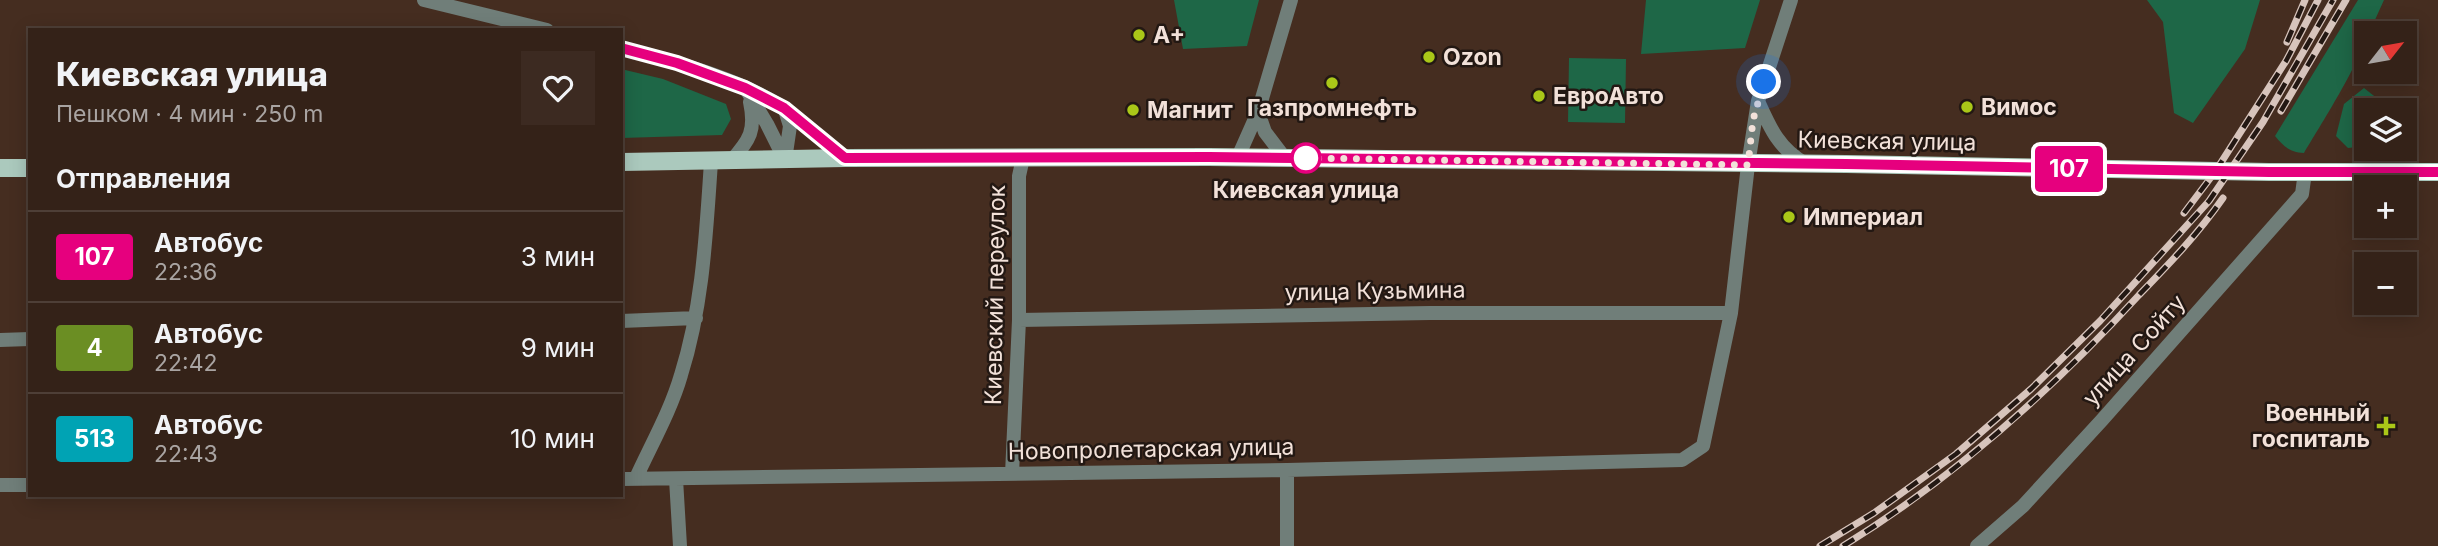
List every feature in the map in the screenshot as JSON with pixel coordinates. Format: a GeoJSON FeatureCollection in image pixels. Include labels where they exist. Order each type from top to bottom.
{"type":"FeatureCollection","features":[{"type":"Feature","properties":{"kind":"main road","name":"Киевская улица"},"geometry":{"type":"LineString","coordinates":[[623,162],[845,158],[1238,157],[2438,172]]}},
{"type":"Feature","properties":{"kind":"main road"},"geometry":{"type":"LineString","coordinates":[[0,168],[28,168]]}},
{"type":"Feature","properties":{"kind":"street"},"geometry":{"type":"LineString","coordinates":[[424,0],[539,28]]}},
{"type":"Feature","properties":{"kind":"street"},"geometry":{"type":"LineString","coordinates":[[1238,157],[1258,112],[1291,0]]}},
{"type":"Feature","properties":{"kind":"street"},"geometry":{"type":"LineString","coordinates":[[1731,313],[1758,101],[1791,0]]}},
{"type":"Feature","properties":{"kind":"street"},"geometry":{"type":"LineString","coordinates":[[623,49],[677,63],[745,88],[784,108],[845,158]]}},
{"type":"Feature","properties":{"kind":"street"},"geometry":{"type":"LineString","coordinates":[[745,88],[785,160]]}},
{"type":"Feature","properties":{"kind":"street"},"geometry":{"type":"LineString","coordinates":[[731,161],[751,136],[754,119],[745,88]]}},
{"type":"Feature","properties":{"kind":"street"},"geometry":{"type":"LineString","coordinates":[[1758,101],[1771,132],[1781,145],[1808,164]]}},
{"type":"Feature","properties":{"kind":"street"},"geometry":{"type":"LineString","coordinates":[[784,108],[790,126],[785,160]]}},
{"type":"Feature","properties":{"kind":"street"},"geometry":{"type":"LineString","coordinates":[[1258,112],[1265,132],[1284,158]]}},
{"type":"Feature","properties":{"kind":"street","name":"Киевский переулок"},"geometry":{"type":"LineString","coordinates":[[1012,474],[1019,320],[1019,176],[1023,158]]}},
{"type":"Feature","properties":{"kind":"street"},"geometry":{"type":"LineString","coordinates":[[629,479],[680,377],[696,318],[705,257],[711,162]]}},
{"type":"Feature","properties":{"kind":"street","name":"улица Сойту"},"geometry":{"type":"LineString","coordinates":[[1976,546],[2023,506],[2188,325],[2302,194],[2305,172]]}},
{"type":"Feature","properties":{"kind":"street","name":"улица Кузьмина"},"geometry":{"type":"LineString","coordinates":[[1019,320],[1430,313],[1731,313]]}},
{"type":"Feature","properties":{"kind":"street","name":"Новопролетарская улица"},"geometry":{"type":"LineString","coordinates":[[629,479],[1287,470],[1682,460],[1703,446],[1731,313]]}},
{"type":"Feature","properties":{"kind":"street"},"geometry":{"type":"LineString","coordinates":[[623,321],[696,318]]}},
{"type":"Feature","properties":{"kind":"street"},"geometry":{"type":"LineString","coordinates":[[0,340],[28,340]]}},
{"type":"Feature","properties":{"kind":"street"},"geometry":{"type":"LineString","coordinates":[[1287,470],[1287,546]]}},
{"type":"Feature","properties":{"kind":"street"},"geometry":{"type":"LineString","coordinates":[[676,479],[680,546]]}},
{"type":"Feature","properties":{"kind":"street"},"geometry":{"type":"LineString","coordinates":[[0,485],[28,485]]}},
{"type":"Feature","properties":{"kind":"green space"},"geometry":{"type":"Polygon","coordinates":[[[1174,0],[1259,0],[1247,46],[1183,49],[1174,0]]]}},
{"type":"Feature","properties":{"kind":"green space"},"geometry":{"type":"Polygon","coordinates":[[[1646,0],[1760,0],[1745,48],[1641,54],[1646,0]]]}},
{"type":"Feature","properties":{"kind":"green space"},"geometry":{"type":"Polygon","coordinates":[[[2147,0],[2260,0],[2245,49],[2193,123],[2174,113],[2163,22],[2147,0]]]}},
{"type":"Feature","properties":{"kind":"green space"},"geometry":{"type":"Polygon","coordinates":[[[2358,0],[2384,0],[2374,21],[2354,21],[2354,66],[2304,153],[2284,146],[2275,136],[2358,0]]]}},
{"type":"Feature","properties":{"kind":"green space"},"geometry":{"type":"Polygon","coordinates":[[[1569,58],[1626,59],[1625,123],[1568,122],[1569,58]]]}},
{"type":"Feature","properties":{"kind":"green space"},"geometry":{"type":"Polygon","coordinates":[[[623,69],[663,79],[726,104],[731,119],[722,135],[623,138],[623,69]]]}},
{"type":"Feature","properties":{"kind":"green space"},"geometry":{"type":"Polygon","coordinates":[[[2364,88],[2377,98],[2354,98],[2354,147],[2348,148],[2336,136],[2344,104],[2364,88]]]}},
{"type":"Feature","properties":{"kind":"railway"},"geometry":{"type":"LineString","coordinates":[[2287,42],[2305,0]]}},
{"type":"Feature","properties":{"kind":"railway"},"geometry":{"type":"LineString","coordinates":[[2184,213],[2215,172],[2286,61],[2318,0]]}},
{"type":"Feature","properties":{"kind":"railway"},"geometry":{"type":"LineString","coordinates":[[1820,546],[1874,513],[1956,454],[2031,389],[2100,321],[2209,201],[2263,122],[2333,0]]}},
{"type":"Feature","properties":{"kind":"railway"},"geometry":{"type":"LineString","coordinates":[[2281,111],[2346,0]]}},
{"type":"Feature","properties":{"kind":"railway"},"geometry":{"type":"LineString","coordinates":[[1843,546],[1924,492],[2036,399],[2106,331],[2204,224],[2223,198]]}},
{"type":"Feature","properties":{"kind":"bus line","name":"107"},"geometry":{"type":"LineString","coordinates":[[623,49],[677,63],[745,88],[784,108],[845,158],[1209,157],[2438,172]]}},
{"type":"Feature","properties":{"kind":"place","name":"А+"},"geometry":{"type":"Point","coordinates":[1139,35]}},
{"type":"Feature","properties":{"kind":"place","name":"Ozon"},"geometry":{"type":"Point","coordinates":[1429,57]}},
{"type":"Feature","properties":{"kind":"place","name":"Газпромнефть"},"geometry":{"type":"Point","coordinates":[1332,83]}},
{"type":"Feature","properties":{"kind":"place","name":"ЕвроАвто"},"geometry":{"type":"Point","coordinates":[1539,96]}},
{"type":"Feature","properties":{"kind":"place","name":"Вимос"},"geometry":{"type":"Point","coordinates":[1967,107]}},
{"type":"Feature","properties":{"kind":"place","name":"Магнит"},"geometry":{"type":"Point","coordinates":[1133,110]}},
{"type":"Feature","properties":{"kind":"place","name":"Киевская улица"},"geometry":{"type":"Point","coordinates":[1306,158]}},
{"type":"Feature","properties":{"kind":"place","name":"Империал"},"geometry":{"type":"Point","coordinates":[1789,217]}},
{"type":"Feature","properties":{"kind":"place","name":"Военный госпиталь"},"geometry":{"type":"Point","coordinates":[2386,426]}},
{"type":"Feature","properties":{"kind":"route"},"geometry":{"type":"LineString","coordinates":[[1306,158],[1748,165],[1753,120],[1764,82]]}}]}
